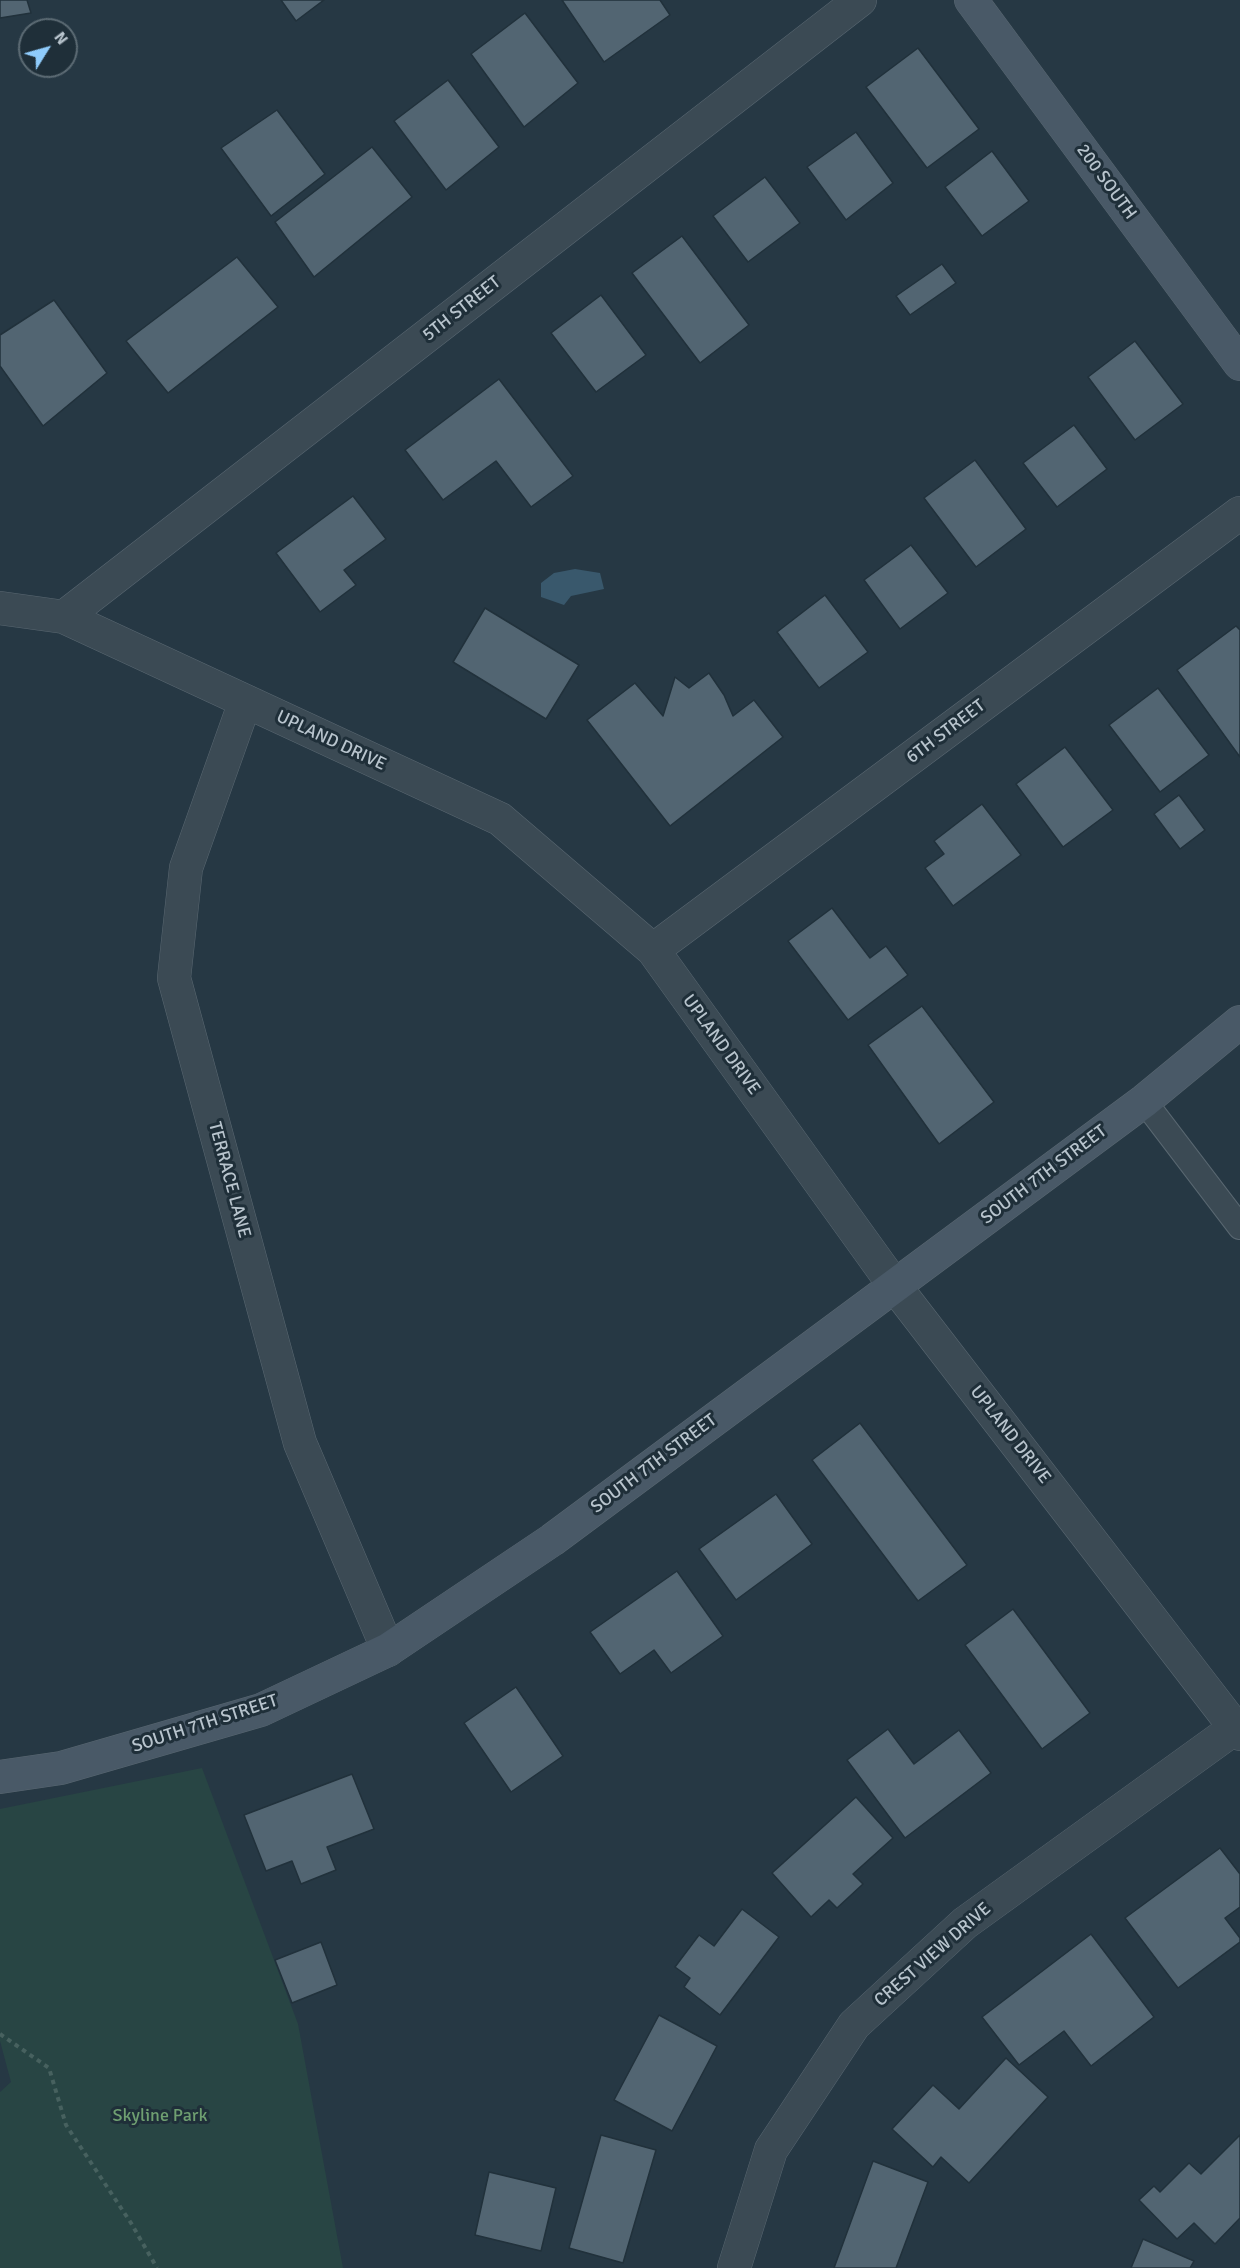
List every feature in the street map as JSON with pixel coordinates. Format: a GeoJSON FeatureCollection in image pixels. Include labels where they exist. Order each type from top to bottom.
{"type":"FeatureCollection","features":[{"type":"Feature","properties":{"kind":"street","name":"5TH STREET"},"geometry":{"type":"LineString","coordinates":[[64,617],[860,0]]}},
{"type":"Feature","properties":{"kind":"street","name":"200 SOUTH"},"geometry":{"type":"LineString","coordinates":[[971,0],[1240,364]]}},
{"type":"Feature","properties":{"kind":"street","name":"6TH STREET"},"geometry":{"type":"LineString","coordinates":[[653,950],[1240,513]]}},
{"type":"Feature","properties":{"kind":"street","name":"UPLAND DRIVE"},"geometry":{"type":"LineString","coordinates":[[0,608],[64,617],[500,819],[653,950],[894,1286],[1238,1731]]}},
{"type":"Feature","properties":{"kind":"street","name":"TERRACE LANE"},"geometry":{"type":"LineString","coordinates":[[246,702],[186,868],[174,978],[300,1443],[388,1650]]}},
{"type":"Feature","properties":{"kind":"street","name":"SOUTH 7TH STREET"},"geometry":{"type":"LineString","coordinates":[[0,1777],[61,1768],[261,1710],[388,1650],[552,1540],[1144,1101],[1240,1022]]}},
{"type":"Feature","properties":{"kind":"street","name":"CREST VIEW DRIVE"},"geometry":{"type":"LineString","coordinates":[[734,2268],[771,2150],[854,2025],[965,1923],[1238,1731]]}},
{"type":"Feature","properties":{"kind":"lane"},"geometry":{"type":"LineString","coordinates":[[1144,1101],[1240,1227]]}},
{"type":"Feature","properties":{"kind":"path"},"geometry":{"type":"LineString","coordinates":[[0,2034],[50,2068],[66,2125],[158,2268]]}},
{"type":"Feature","properties":{"kind":"green space","name":"Skyline Park"},"geometry":{"type":"Polygon","coordinates":[[[202,1768],[298,2024],[343,2268],[0,2268],[0,2092],[11,2082],[0,2041],[0,1809],[202,1768]]]}},
{"type":"Feature","properties":{"kind":"water"},"geometry":{"type":"Polygon","coordinates":[[[575,569],[600,573],[604,589],[571,596],[564,605],[541,597],[541,583],[554,573],[575,569]]]}},
{"type":"Feature","properties":{"kind":"building"},"geometry":{"type":"Polygon","coordinates":[[[0,0],[27,0],[31,13],[0,18],[0,0]]]}},
{"type":"Feature","properties":{"kind":"building"},"geometry":{"type":"Polygon","coordinates":[[[281,0],[324,0],[296,21],[281,0]]]}},
{"type":"Feature","properties":{"kind":"building"},"geometry":{"type":"Polygon","coordinates":[[[562,0],[660,0],[670,15],[604,62],[562,0]]]}},
{"type":"Feature","properties":{"kind":"building"},"geometry":{"type":"Polygon","coordinates":[[[525,13],[578,83],[524,127],[471,54],[525,13]]]}},
{"type":"Feature","properties":{"kind":"building"},"geometry":{"type":"Polygon","coordinates":[[[918,48],[979,129],[927,168],[866,87],[918,48]]]}},
{"type":"Feature","properties":{"kind":"building"},"geometry":{"type":"Polygon","coordinates":[[[448,80],[499,147],[446,190],[394,121],[448,80]]]}},
{"type":"Feature","properties":{"kind":"building"},"geometry":{"type":"Polygon","coordinates":[[[277,110],[325,174],[271,216],[221,148],[277,110]]]}},
{"type":"Feature","properties":{"kind":"building"},"geometry":{"type":"Polygon","coordinates":[[[856,132],[893,183],[846,220],[807,167],[856,132]]]}},
{"type":"Feature","properties":{"kind":"building"},"geometry":{"type":"Polygon","coordinates":[[[372,147],[412,197],[314,277],[275,222],[372,147]]]}},
{"type":"Feature","properties":{"kind":"building"},"geometry":{"type":"Polygon","coordinates":[[[992,151],[1029,201],[982,236],[945,187],[992,151]]]}},
{"type":"Feature","properties":{"kind":"building"},"geometry":{"type":"Polygon","coordinates":[[[765,177],[800,223],[748,262],[713,216],[765,177]]]}},
{"type":"Feature","properties":{"kind":"building"},"geometry":{"type":"Polygon","coordinates":[[[682,236],[749,325],[700,363],[632,273],[682,236]]]}},
{"type":"Feature","properties":{"kind":"building"},"geometry":{"type":"Polygon","coordinates":[[[237,257],[278,307],[168,393],[126,341],[237,257]]]}},
{"type":"Feature","properties":{"kind":"building"},"geometry":{"type":"Polygon","coordinates":[[[942,264],[956,283],[910,315],[896,296],[942,264]]]}},
{"type":"Feature","properties":{"kind":"building"},"geometry":{"type":"Polygon","coordinates":[[[601,295],[646,355],[596,392],[551,333],[601,295]]]}},
{"type":"Feature","properties":{"kind":"building"},"geometry":{"type":"Polygon","coordinates":[[[54,300],[107,373],[43,426],[0,366],[0,335],[54,300]]]}},
{"type":"Feature","properties":{"kind":"building"},"geometry":{"type":"Polygon","coordinates":[[[1135,341],[1183,404],[1135,440],[1088,377],[1135,341]]]}},
{"type":"Feature","properties":{"kind":"building"},"geometry":{"type":"Polygon","coordinates":[[[499,379],[573,476],[531,507],[496,461],[443,500],[405,450],[499,379]]]}},
{"type":"Feature","properties":{"kind":"building"},"geometry":{"type":"Polygon","coordinates":[[[1074,425],[1107,469],[1057,507],[1023,463],[1074,425]]]}},
{"type":"Feature","properties":{"kind":"building"},"geometry":{"type":"Polygon","coordinates":[[[975,460],[1026,529],[976,567],[924,498],[975,460]]]}},
{"type":"Feature","properties":{"kind":"building"},"geometry":{"type":"Polygon","coordinates":[[[353,496],[386,539],[344,570],[356,585],[320,612],[276,553],[353,496]]]}},
{"type":"Feature","properties":{"kind":"building"},"geometry":{"type":"Polygon","coordinates":[[[911,545],[948,593],[900,629],[864,580],[911,545]]]}},
{"type":"Feature","properties":{"kind":"building"},"geometry":{"type":"Polygon","coordinates":[[[825,595],[868,652],[819,688],[777,632],[825,595]]]}},
{"type":"Feature","properties":{"kind":"building"},"geometry":{"type":"Polygon","coordinates":[[[485,608],[579,665],[546,719],[453,662],[485,608]]]}},
{"type":"Feature","properties":{"kind":"building"},"geometry":{"type":"Polygon","coordinates":[[[1236,626],[1240,630],[1240,757],[1177,670],[1236,626]]]}},
{"type":"Feature","properties":{"kind":"building"},"geometry":{"type":"Polygon","coordinates":[[[709,673],[724,695],[733,716],[754,700],[783,737],[670,826],[587,720],[635,683],[663,716],[675,677],[689,688],[709,673]]]}},
{"type":"Feature","properties":{"kind":"building"},"geometry":{"type":"Polygon","coordinates":[[[1158,688],[1209,755],[1160,792],[1109,725],[1158,688]]]}},
{"type":"Feature","properties":{"kind":"building"},"geometry":{"type":"Polygon","coordinates":[[[1065,747],[1113,810],[1063,847],[1016,784],[1065,747]]]}},
{"type":"Feature","properties":{"kind":"building"},"geometry":{"type":"Polygon","coordinates":[[[1179,795],[1205,830],[1180,849],[1154,814],[1179,795]]]}},
{"type":"Feature","properties":{"kind":"building"},"geometry":{"type":"Polygon","coordinates":[[[982,804],[1021,855],[953,906],[925,868],[944,854],[934,841],[982,804]]]}},
{"type":"Feature","properties":{"kind":"building"},"geometry":{"type":"Polygon","coordinates":[[[832,908],[870,958],[886,946],[908,975],[848,1020],[788,941],[832,908]]]}},
{"type":"Feature","properties":{"kind":"building"},"geometry":{"type":"Polygon","coordinates":[[[922,1006],[994,1102],[939,1144],[868,1045],[922,1006]]]}},
{"type":"Feature","properties":{"kind":"building"},"geometry":{"type":"Polygon","coordinates":[[[860,1423],[967,1565],[918,1601],[812,1460],[860,1423]]]}},
{"type":"Feature","properties":{"kind":"building"},"geometry":{"type":"Polygon","coordinates":[[[776,1494],[812,1544],[736,1600],[699,1549],[776,1494]]]}},
{"type":"Feature","properties":{"kind":"building"},"geometry":{"type":"Polygon","coordinates":[[[677,1571],[723,1636],[671,1673],[654,1650],[620,1674],[590,1632],[677,1571]]]}},
{"type":"Feature","properties":{"kind":"building"},"geometry":{"type":"Polygon","coordinates":[[[1013,1609],[1090,1713],[1042,1749],[965,1645],[1013,1609]]]}},
{"type":"Feature","properties":{"kind":"building"},"geometry":{"type":"Polygon","coordinates":[[[516,1687],[563,1756],[511,1792],[464,1723],[516,1687]]]}},
{"type":"Feature","properties":{"kind":"building"},"geometry":{"type":"Polygon","coordinates":[[[888,1729],[914,1764],[959,1730],[991,1773],[905,1838],[847,1760],[888,1729]]]}},
{"type":"Feature","properties":{"kind":"building"},"geometry":{"type":"Polygon","coordinates":[[[352,1774],[374,1829],[327,1847],[336,1870],[301,1884],[292,1861],[266,1871],[244,1815],[352,1774]]]}},
{"type":"Feature","properties":{"kind":"building"},"geometry":{"type":"Polygon","coordinates":[[[856,1797],[893,1838],[853,1874],[863,1884],[837,1908],[829,1900],[811,1917],[772,1873],[856,1797]]]}},
{"type":"Feature","properties":{"kind":"building"},"geometry":{"type":"Polygon","coordinates":[[[1220,1848],[1240,1874],[1240,1907],[1225,1918],[1240,1938],[1240,1942],[1178,1988],[1125,1918],[1220,1848]]]}},
{"type":"Feature","properties":{"kind":"building"},"geometry":{"type":"Polygon","coordinates":[[[742,1909],[779,1937],[720,2015],[684,1987],[690,1978],[675,1967],[699,1935],[714,1946],[742,1909]]]}},
{"type":"Feature","properties":{"kind":"building"},"geometry":{"type":"Polygon","coordinates":[[[1091,1934],[1154,2017],[1091,2066],[1064,2031],[1019,2065],[982,2017],[1091,1934]]]}},
{"type":"Feature","properties":{"kind":"building"},"geometry":{"type":"Polygon","coordinates":[[[321,1942],[337,1985],[292,2003],[275,1960],[321,1942]]]}},
{"type":"Feature","properties":{"kind":"building"},"geometry":{"type":"Polygon","coordinates":[[[659,2015],[717,2046],[672,2131],[614,2100],[659,2015]]]}},
{"type":"Feature","properties":{"kind":"building"},"geometry":{"type":"Polygon","coordinates":[[[1006,2058],[1048,2097],[969,2183],[941,2157],[933,2167],[892,2129],[933,2085],[959,2109],[1006,2058]]]}},
{"type":"Feature","properties":{"kind":"building"},"geometry":{"type":"Polygon","coordinates":[[[601,2135],[656,2150],[623,2263],[569,2248],[601,2135]]]}},
{"type":"Feature","properties":{"kind":"building"},"geometry":{"type":"Polygon","coordinates":[[[1240,2135],[1240,2218],[1215,2244],[1194,2223],[1177,2239],[1139,2200],[1154,2186],[1160,2192],[1189,2163],[1201,2174],[1240,2135]]]}},
{"type":"Feature","properties":{"kind":"building"},"geometry":{"type":"Polygon","coordinates":[[[873,2161],[928,2182],[896,2268],[834,2268],[873,2161]]]}},
{"type":"Feature","properties":{"kind":"building"},"geometry":{"type":"Polygon","coordinates":[[[489,2172],[556,2188],[541,2251],[475,2235],[489,2172]]]}},
{"type":"Feature","properties":{"kind":"building"},"geometry":{"type":"Polygon","coordinates":[[[1143,2239],[1194,2261],[1190,2268],[1131,2268],[1143,2239]]]}}]}
